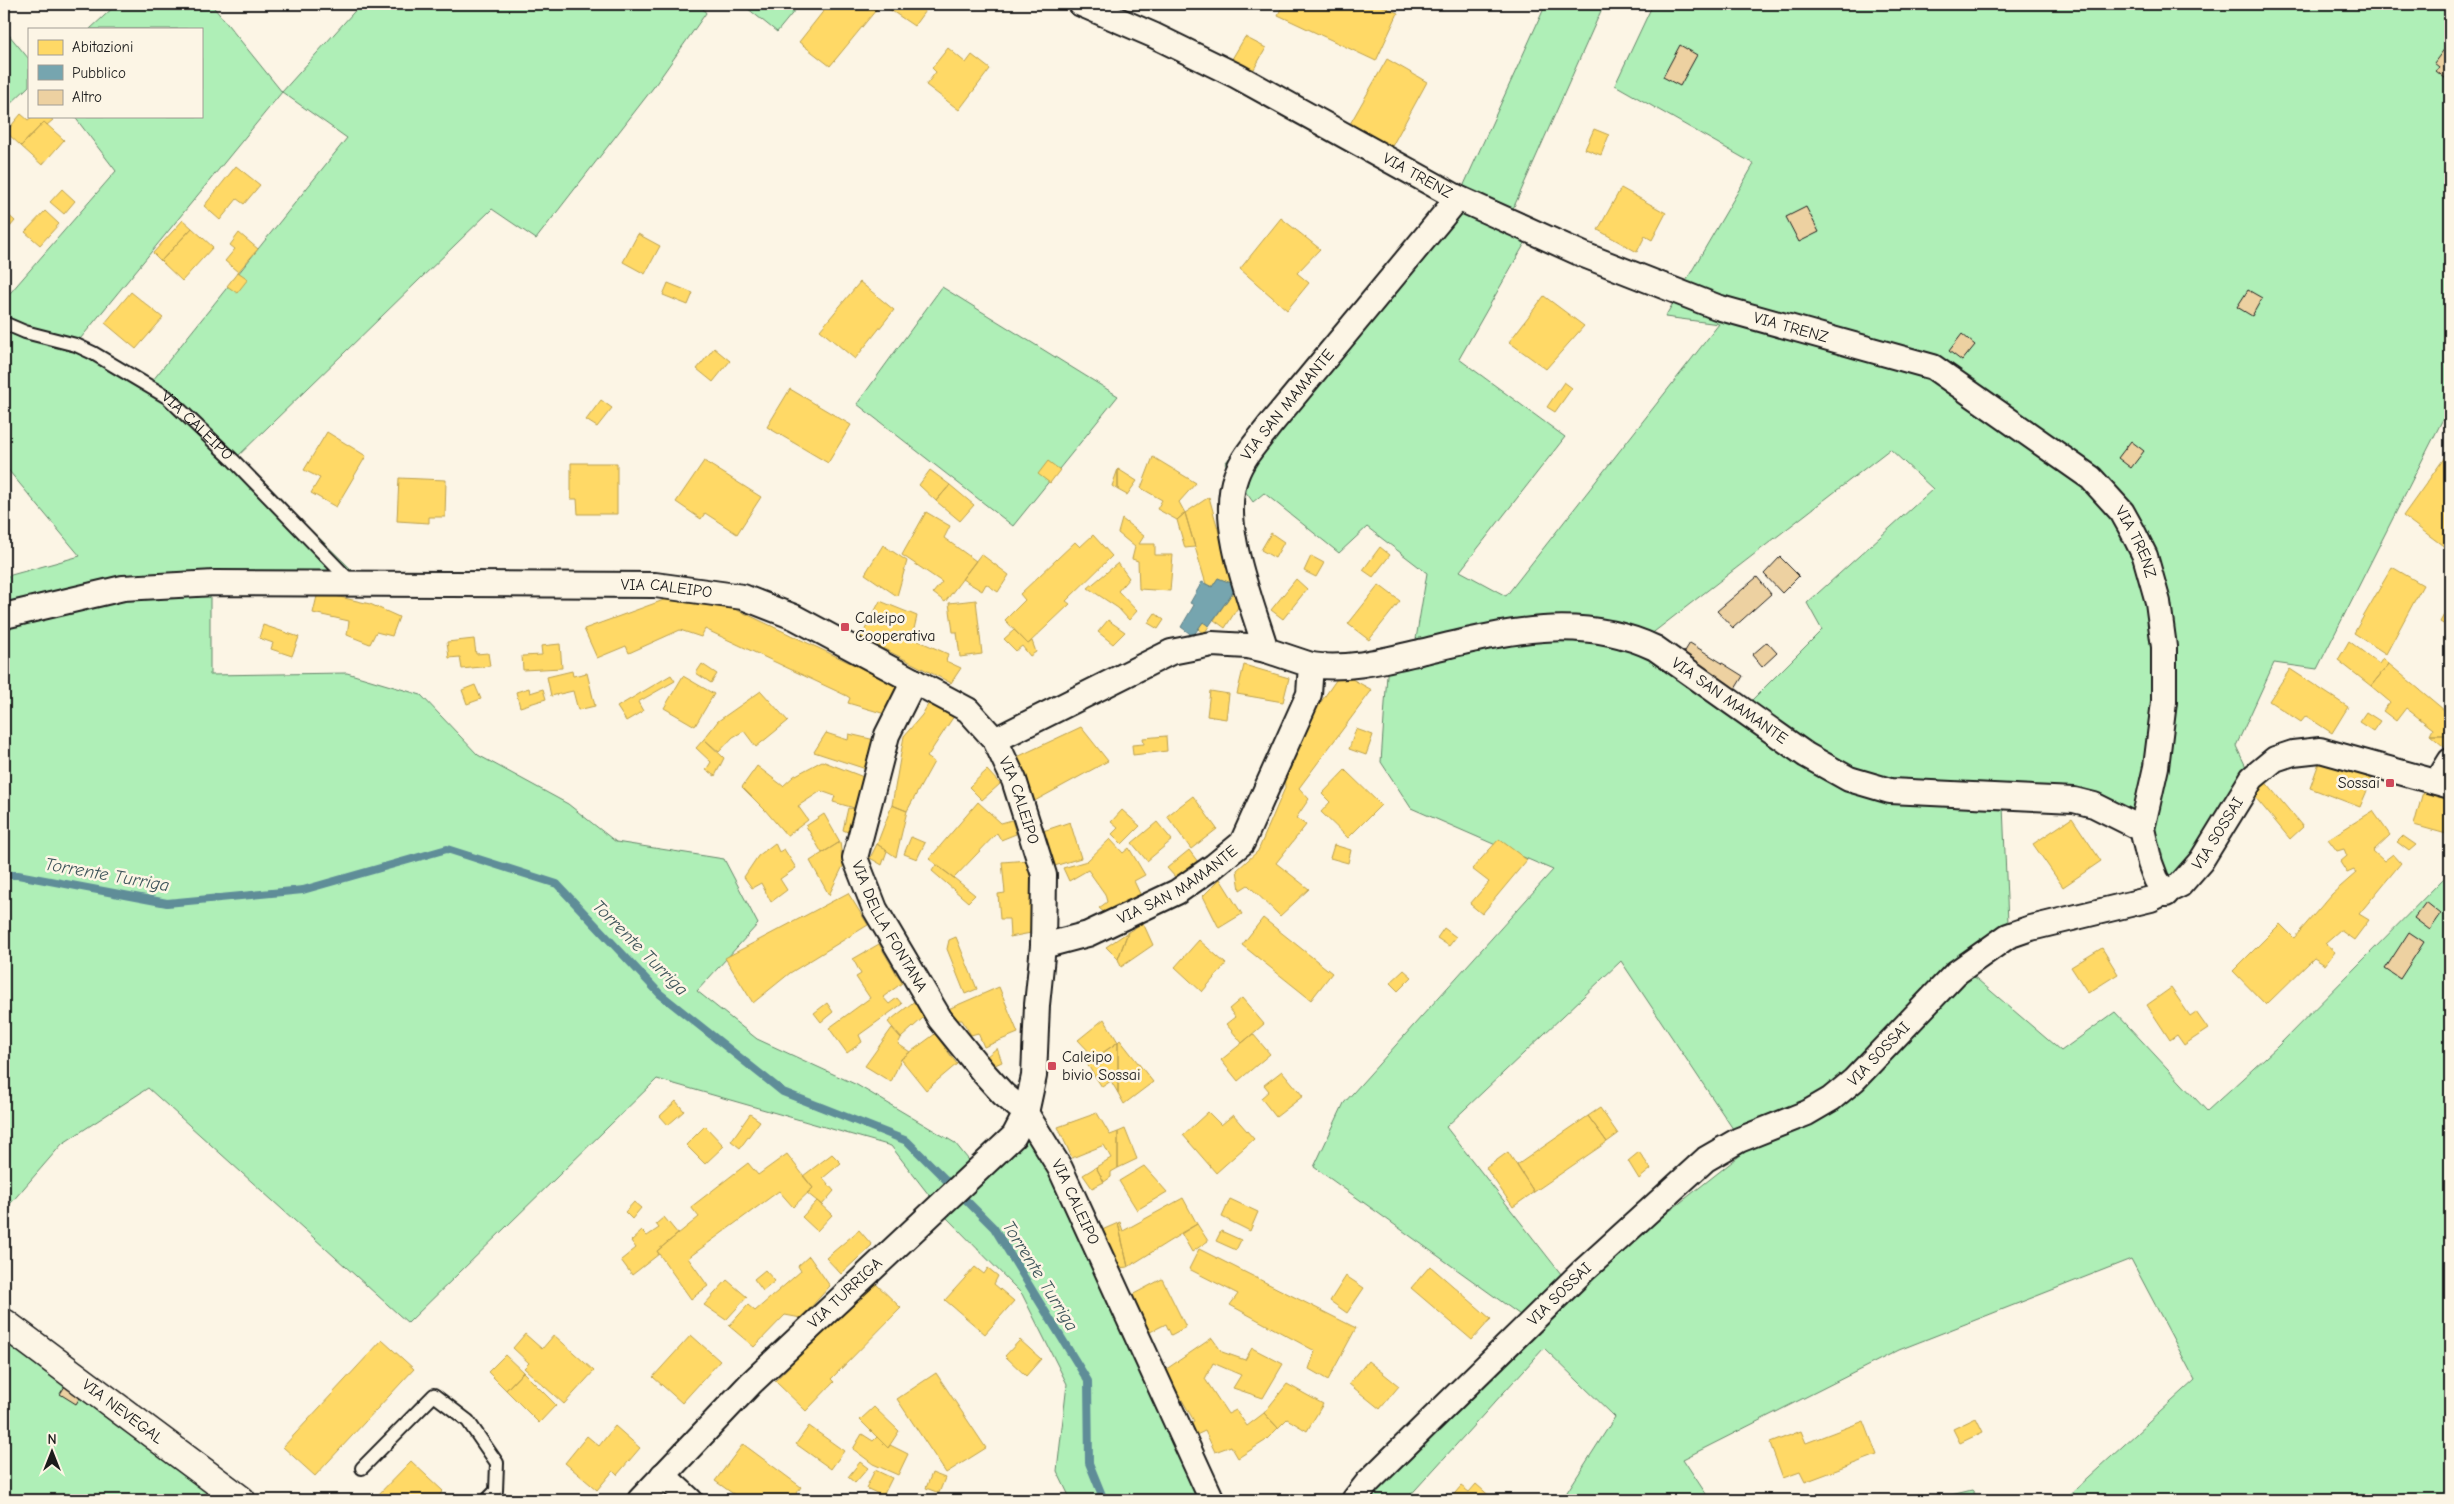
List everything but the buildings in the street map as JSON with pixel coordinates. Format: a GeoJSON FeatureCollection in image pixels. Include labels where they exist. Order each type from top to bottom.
{"type":"FeatureCollection","features":[{"type":"Feature","properties":{"kind":"main road","name":"VIA NEVEGAL"},"geometry":{"type":"LineString","coordinates":[[4,1323],[241,1500]]}},
{"type":"Feature","properties":{"kind":"street","name":"VIA TRENZ"},"geometry":{"type":"LineString","coordinates":[[1081,4],[1153,35],[1237,76],[1458,198],[1584,255],[1717,307],[1933,367],[2091,478],[2122,512],[2145,556],[2161,625],[2164,664],[2161,733],[2156,767],[2142,829],[2150,863],[2156,879],[2166,894]]}},
{"type":"Feature","properties":{"kind":"street","name":"VIA SAN MAMANTE"},"geometry":{"type":"LineString","coordinates":[[1266,650],[1232,534],[1232,499],[1235,477],[1242,462],[1270,425],[1458,198]]}},
{"type":"Feature","properties":{"kind":"street","name":"VIA CALEIPO"},"geometry":{"type":"LineString","coordinates":[[4,616],[123,588],[215,583],[654,585],[743,597],[794,617],[968,710],[995,740],[1014,780],[1044,875],[1043,946],[1036,1005],[1034,1076],[1026,1113],[1060,1168],[1212,1500]]}},
{"type":"Feature","properties":{"kind":"street","name":"VIA SAN MAMANTE"},"geometry":{"type":"LineString","coordinates":[[995,740],[1171,652],[1212,644],[1248,646],[1311,665],[1345,667],[1388,660],[1520,630],[1573,628],[1637,640],[1655,648],[1806,755],[1828,769],[1868,786],[1913,794],[2074,800],[2094,805],[2142,829]]}},
{"type":"Feature","properties":{"kind":"street","name":"VIA SAN MAMANTE"},"geometry":{"type":"LineString","coordinates":[[1043,946],[1088,934],[1177,892],[1214,866],[1242,843],[1309,694],[1311,665]]}},
{"type":"Feature","properties":{"kind":"street","name":"VIA DELLA FONTANA"},"geometry":{"type":"LineString","coordinates":[[914,681],[887,735],[855,858],[875,909],[940,1019],[983,1072],[1026,1113]]}},
{"type":"Feature","properties":{"kind":"street","name":"VIA SOSSAI"},"geometry":{"type":"LineString","coordinates":[[1354,1500],[1368,1482],[1583,1271],[1674,1186],[1721,1149],[1807,1113],[1830,1099],[1854,1080],[1956,973],[1980,954],[2008,936],[2031,928],[2152,900],[2166,894],[2191,874],[2252,778],[2275,759],[2292,753],[2320,750],[2444,784]]}},
{"type":"Feature","properties":{"kind":"street"},"geometry":{"type":"LineString","coordinates":[[2444,784],[2450,761]]}},
{"type":"Feature","properties":{"kind":"street","name":"VIA TURRIGA"},"geometry":{"type":"LineString","coordinates":[[640,1500],[751,1383],[1014,1136],[1026,1113]]}},
{"type":"Feature","properties":{"kind":"street"},"geometry":{"type":"LineString","coordinates":[[663,1475],[690,1500]]}},
{"type":"Feature","properties":{"kind":"lane","name":"VIA CALEIPO"},"geometry":{"type":"LineString","coordinates":[[4,323],[25,332],[76,345],[93,352],[168,397],[233,460],[354,585]]}},
{"type":"Feature","properties":{"kind":"lane"},"geometry":{"type":"LineString","coordinates":[[362,1468],[434,1395],[468,1421],[497,1463],[496,1491],[487,1500]]}},
{"type":"Feature","properties":{"kind":"green space"},"geometry":{"type":"Polygon","coordinates":[[[117,4],[211,4],[282,92],[361,4],[700,4],[706,13],[653,88],[536,239],[492,209],[234,460],[263,483],[353,571],[359,580],[210,579],[210,675],[347,673],[421,695],[478,755],[568,804],[616,842],[724,859],[758,924],[697,991],[757,1039],[857,1085],[955,1143],[981,1175],[1029,1127],[1208,1500],[1071,1500],[1057,1471],[1067,1384],[1022,1294],[946,1217],[891,1146],[657,1079],[408,1323],[148,1088],[62,1144],[4,1211],[4,577],[80,556],[4,465],[4,300],[116,171],[76,118],[202,118],[202,28],[91,28],[117,4]],[[282,92],[76,344],[149,385],[347,138],[282,92]]]}},
{"type":"Feature","properties":{"kind":"green space"},"geometry":{"type":"Polygon","coordinates":[[[742,4],[800,4],[777,32],[742,4]]]}},
{"type":"Feature","properties":{"kind":"green space"},"geometry":{"type":"Polygon","coordinates":[[[1546,4],[1604,4],[1508,220],[1529,236],[1459,359],[1565,437],[1460,571],[1506,596],[1719,324],[1665,317],[1754,164],[1615,85],[1653,4],[2450,4],[2450,405],[2317,669],[2274,663],[2236,746],[2248,771],[2196,851],[2156,889],[2154,839],[2086,813],[2003,806],[2009,946],[1971,974],[2061,1051],[2115,1012],[2207,1111],[2277,1047],[2448,874],[2450,875],[2450,1500],[2064,1500],[2195,1380],[2131,1259],[1899,1350],[1683,1459],[1710,1500],[1562,1500],[1615,1417],[1544,1348],[1406,1500],[1363,1500],[1537,1327],[1314,1167],[1344,1103],[1553,870],[1411,808],[1381,762],[1388,660],[1413,657],[1427,573],[1367,527],[1339,553],[1264,493],[1253,502],[1225,463],[1458,198],[1546,4]],[[1890,449],[1650,635],[1747,705],[1822,630],[1807,603],[1933,489],[1890,449]],[[1621,961],[1446,1127],[1572,1288],[1747,1150],[1621,961]]]}},
{"type":"Feature","properties":{"kind":"green space"},"geometry":{"type":"Polygon","coordinates":[[[4,29],[28,58],[28,87],[4,110],[4,29]]]}},
{"type":"Feature","properties":{"kind":"green space"},"geometry":{"type":"Polygon","coordinates":[[[942,287],[1118,396],[1013,526],[857,404],[942,287]]]}},
{"type":"Feature","properties":{"kind":"green space"},"geometry":{"type":"Polygon","coordinates":[[[23,1321],[168,1435],[257,1500],[4,1500],[4,1344],[23,1321]]]}},
{"type":"Feature","properties":{"kind":"green space"},"geometry":{"type":"Polygon","coordinates":[[[1972,1490],[1980,1500],[1930,1500],[1972,1490]]]}},
{"type":"Feature","properties":{"kind":"waterway","name":"Torrente Turriga"},"geometry":{"type":"LineString","coordinates":[[4,875],[18,875],[167,903],[303,890],[447,849],[557,884],[660,994],[783,1092],[907,1141],[994,1228],[1088,1381],[1089,1463],[1104,1500]]}},
{"type":"Feature","properties":{"kind":"place","name":"Caleipo Cooperativa"},"geometry":{"type":"Point","coordinates":[845,627]}},
{"type":"Feature","properties":{"kind":"place","name":"Sossai"},"geometry":{"type":"Point","coordinates":[2390,783]}},
{"type":"Feature","properties":{"kind":"place","name":"Caleipo bivio Sossai"},"geometry":{"type":"Point","coordinates":[1052,1066]}}]}
